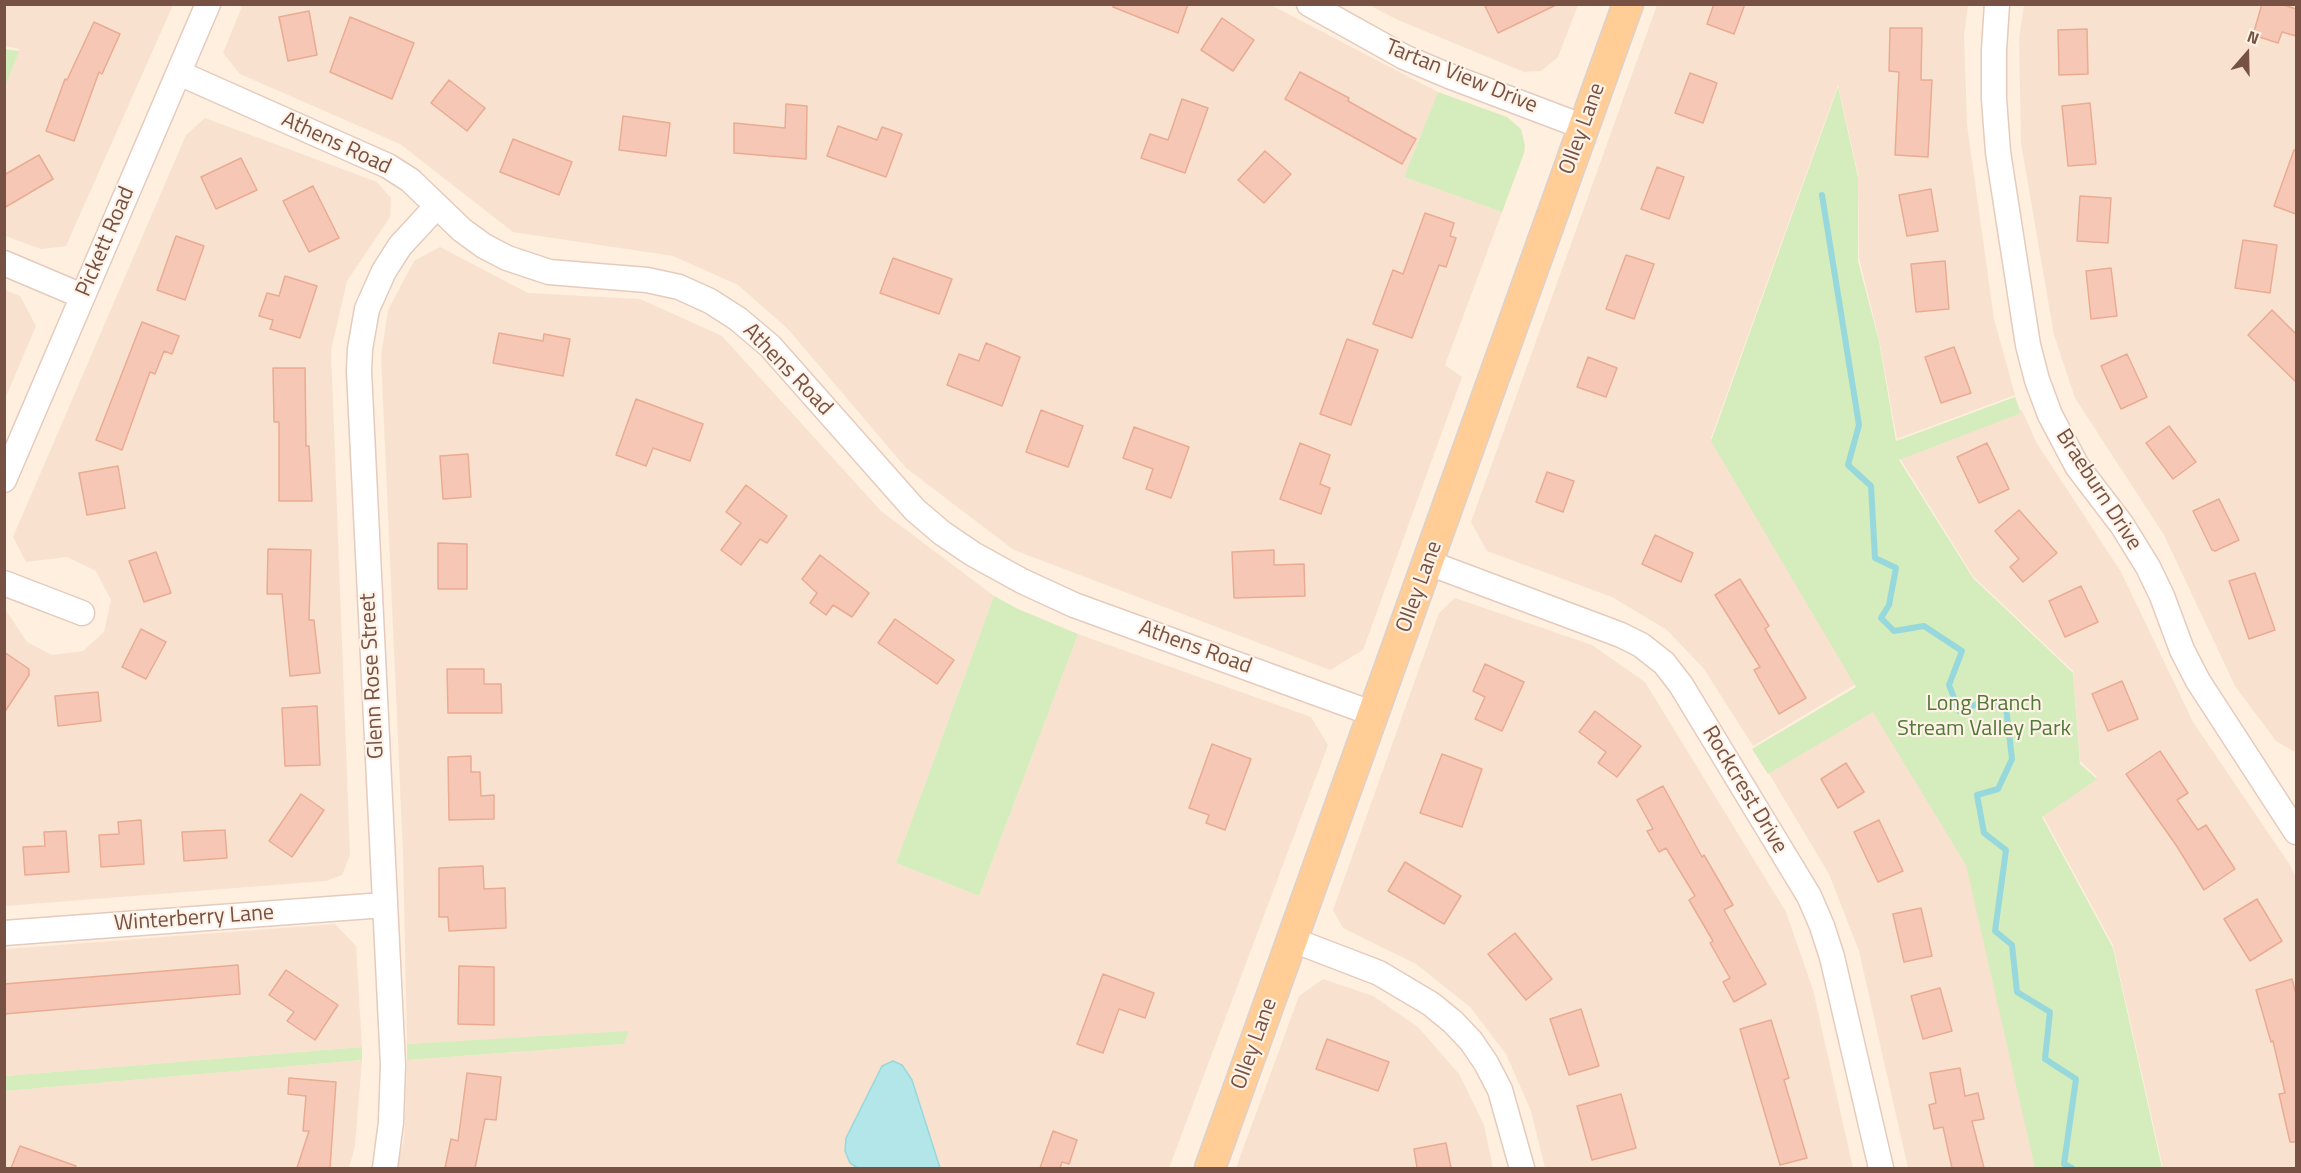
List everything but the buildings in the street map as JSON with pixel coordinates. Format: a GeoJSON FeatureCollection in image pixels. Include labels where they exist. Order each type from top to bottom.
{"type":"FeatureCollection","features":[{"type":"Feature","properties":{"kind":"main road","name":"Olley Lane"},"geometry":{"type":"LineString","coordinates":[[1210,1168],[1628,4]]}},
{"type":"Feature","properties":{"kind":"street","name":"Pickett Road"},"geometry":{"type":"LineString","coordinates":[[4,480],[208,4]]}},
{"type":"Feature","properties":{"kind":"street","name":"Tartan View Drive"},"geometry":{"type":"LineString","coordinates":[[1309,4],[1404,57],[1584,127]]}},
{"type":"Feature","properties":{"kind":"street","name":"Braeburn Drive"},"geometry":{"type":"LineString","coordinates":[[1997,4],[1994,99],[1998,152],[2028,345],[2037,380],[2050,415],[2077,466],[2122,525],[2148,567],[2162,596],[2182,650],[2198,681],[2287,797],[2296,832]]}},
{"type":"Feature","properties":{"kind":"street","name":"Athens Road"},"geometry":{"type":"LineString","coordinates":[[179,73],[388,166],[410,180],[436,207],[483,246],[531,268],[573,275],[647,280],[679,287],[710,301],[738,319],[770,346],[915,510],[942,533],[973,554],[1022,581],[1074,604],[1374,714]]}},
{"type":"Feature","properties":{"kind":"street","name":"Glenn Rose Street"},"geometry":{"type":"LineString","coordinates":[[385,1168],[391,1122],[393,1065],[359,371],[360,349],[367,309],[384,271],[400,246],[436,207]]}},
{"type":"Feature","properties":{"kind":"street"},"geometry":{"type":"LineString","coordinates":[[4,263],[82,296]]}},
{"type":"Feature","properties":{"kind":"street","name":"Rockcrest Drive"},"geometry":{"type":"LineString","coordinates":[[1429,563],[1621,635],[1641,645],[1664,663],[1681,685],[1809,896],[1822,926],[1832,957],[1881,1168]]}},
{"type":"Feature","properties":{"kind":"street"},"geometry":{"type":"LineString","coordinates":[[4,583],[82,613]]}},
{"type":"Feature","properties":{"kind":"street","name":"Winterberry Lane"},"geometry":{"type":"LineString","coordinates":[[4,933],[384,905]]}},
{"type":"Feature","properties":{"kind":"street"},"geometry":{"type":"LineString","coordinates":[[1293,940],[1379,973],[1431,1004],[1453,1022],[1481,1056],[1500,1089],[1522,1168]]}},
{"type":"Feature","properties":{"kind":"shaded area"},"geometry":{"type":"Polygon","coordinates":[[[243,4],[1271,5],[1438,92],[1404,177],[1502,212],[1445,365],[1462,377],[1363,650],[1330,670],[1014,550],[906,468],[788,329],[738,285],[673,256],[513,232],[400,144],[240,74],[223,53],[243,4]]]}},
{"type":"Feature","properties":{"kind":"shaded area"},"geometry":{"type":"Polygon","coordinates":[[[5,5],[173,5],[66,246],[41,249],[5,236],[4,86],[19,49],[5,46],[5,5]]]}},
{"type":"Feature","properties":{"kind":"shaded area"},"geometry":{"type":"Polygon","coordinates":[[[1369,5],[1578,5],[1558,57],[1541,71],[1524,72],[1398,20],[1369,5]]]}},
{"type":"Feature","properties":{"kind":"shaded area"},"geometry":{"type":"Polygon","coordinates":[[[1657,5],[1968,5],[1964,36],[1967,125],[1994,319],[2015,395],[1897,439],[1879,339],[1859,258],[1858,174],[1838,85],[1711,438],[1856,684],[1753,746],[1704,669],[1667,630],[1612,597],[1487,551],[1471,522],[1657,5]]]}},
{"type":"Feature","properties":{"kind":"shaded area"},"geometry":{"type":"Polygon","coordinates":[[[2024,5],[2296,5],[2296,751],[2276,741],[2235,686],[2164,535],[2075,398],[2054,335],[2021,143],[2019,39],[2024,5]]]}},
{"type":"Feature","properties":{"kind":"shaded area"},"geometry":{"type":"Polygon","coordinates":[[[205,118],[377,182],[391,198],[390,217],[347,281],[331,350],[350,855],[342,875],[326,881],[5,906],[5,609],[27,642],[52,655],[83,651],[104,632],[111,600],[96,571],[67,557],[26,562],[13,537],[186,135],[205,118]]]}},
{"type":"Feature","properties":{"kind":"shaded area"},"geometry":{"type":"Polygon","coordinates":[[[440,247],[528,293],[640,299],[722,336],[881,511],[994,596],[896,863],[979,896],[1078,634],[1311,717],[1328,745],[1169,1168],[940,1168],[912,1080],[882,1066],[846,1138],[845,1151],[850,1163],[858,1168],[397,1168],[404,1139],[407,1060],[624,1044],[629,1032],[407,1044],[403,854],[381,356],[388,310],[414,261],[440,247]]]}},
{"type":"Feature","properties":{"kind":"shaded area"},"geometry":{"type":"Polygon","coordinates":[[[5,290],[20,296],[36,326],[5,399],[5,290]]]}},
{"type":"Feature","properties":{"kind":"shaded area"},"geometry":{"type":"Polygon","coordinates":[[[2022,410],[2036,442],[2121,572],[2193,722],[2290,865],[2296,878],[2296,1168],[2163,1168],[2113,945],[2042,814],[2097,777],[2080,761],[2073,671],[1973,576],[1899,457],[2022,410]]]}},
{"type":"Feature","properties":{"kind":"shaded area"},"geometry":{"type":"Polygon","coordinates":[[[1455,598],[1592,645],[1645,682],[1786,912],[1813,990],[1853,1168],[1545,1168],[1531,1111],[1506,1054],[1470,1007],[1416,964],[1343,928],[1333,910],[1439,613],[1455,598]]]}},
{"type":"Feature","properties":{"kind":"shaded area"},"geometry":{"type":"Polygon","coordinates":[[[1874,708],[1966,862],[2036,1168],[1908,1168],[1859,951],[1829,874],[1768,772],[1874,708]]]}},
{"type":"Feature","properties":{"kind":"shaded area"},"geometry":{"type":"Polygon","coordinates":[[[335,924],[356,946],[362,1047],[5,1076],[5,949],[335,924]]]}},
{"type":"Feature","properties":{"kind":"shaded area"},"geometry":{"type":"Polygon","coordinates":[[[1323,979],[1373,996],[1418,1027],[1459,1074],[1484,1125],[1493,1168],[1236,1168],[1299,996],[1323,979]]]}},
{"type":"Feature","properties":{"kind":"shaded area"},"geometry":{"type":"Polygon","coordinates":[[[362,1060],[355,1146],[349,1168],[5,1168],[5,1091],[362,1060]]]}},
{"type":"Feature","properties":{"kind":"green space"},"geometry":{"type":"Polygon","coordinates":[[[4,49],[19,51],[5,87],[4,49]]]}},
{"type":"Feature","properties":{"kind":"green space","name":"Long Branch Stream Valley Park"},"geometry":{"type":"Polygon","coordinates":[[[1838,87],[1858,177],[1858,261],[1879,341],[1896,441],[2015,397],[2021,413],[1899,460],[1973,578],[2073,673],[2080,764],[2097,779],[2042,817],[2113,948],[2162,1168],[2035,1168],[1966,865],[1873,712],[1768,774],[1752,749],[1856,687],[1711,441],[1838,87]]]}},
{"type":"Feature","properties":{"kind":"green space"},"geometry":{"type":"Polygon","coordinates":[[[1438,92],[1507,117],[1521,129],[1525,146],[1524,153],[1502,212],[1404,177],[1438,92]]]}},
{"type":"Feature","properties":{"kind":"green space"},"geometry":{"type":"Polygon","coordinates":[[[994,596],[1018,609],[1078,634],[979,896],[896,863],[994,596]]]}},
{"type":"Feature","properties":{"kind":"green space"},"geometry":{"type":"Polygon","coordinates":[[[629,1031],[624,1044],[407,1060],[407,1044],[629,1031]]]}},
{"type":"Feature","properties":{"kind":"green space"},"geometry":{"type":"Polygon","coordinates":[[[362,1047],[362,1060],[5,1091],[5,1076],[362,1047]]]}},
{"type":"Feature","properties":{"kind":"water"},"geometry":{"type":"Polygon","coordinates":[[[893,1061],[902,1065],[912,1080],[940,1168],[858,1168],[850,1163],[845,1151],[846,1138],[882,1066],[893,1061]]]}},
{"type":"Feature","properties":{"kind":"waterway"},"geometry":{"type":"LineString","coordinates":[[1822,195],[1859,425],[1848,465],[1871,486],[1875,558],[1896,568],[1889,605],[1881,618],[1894,631],[1924,626],[1962,651],[1949,685],[1959,711],[1983,702],[2006,707],[2012,759],[1998,789],[1977,795],[1984,833],[2006,850],[1995,931],[2012,945],[2017,992],[2050,1012],[2045,1059],[2076,1079],[2064,1164],[2072,1168]]}}]}
